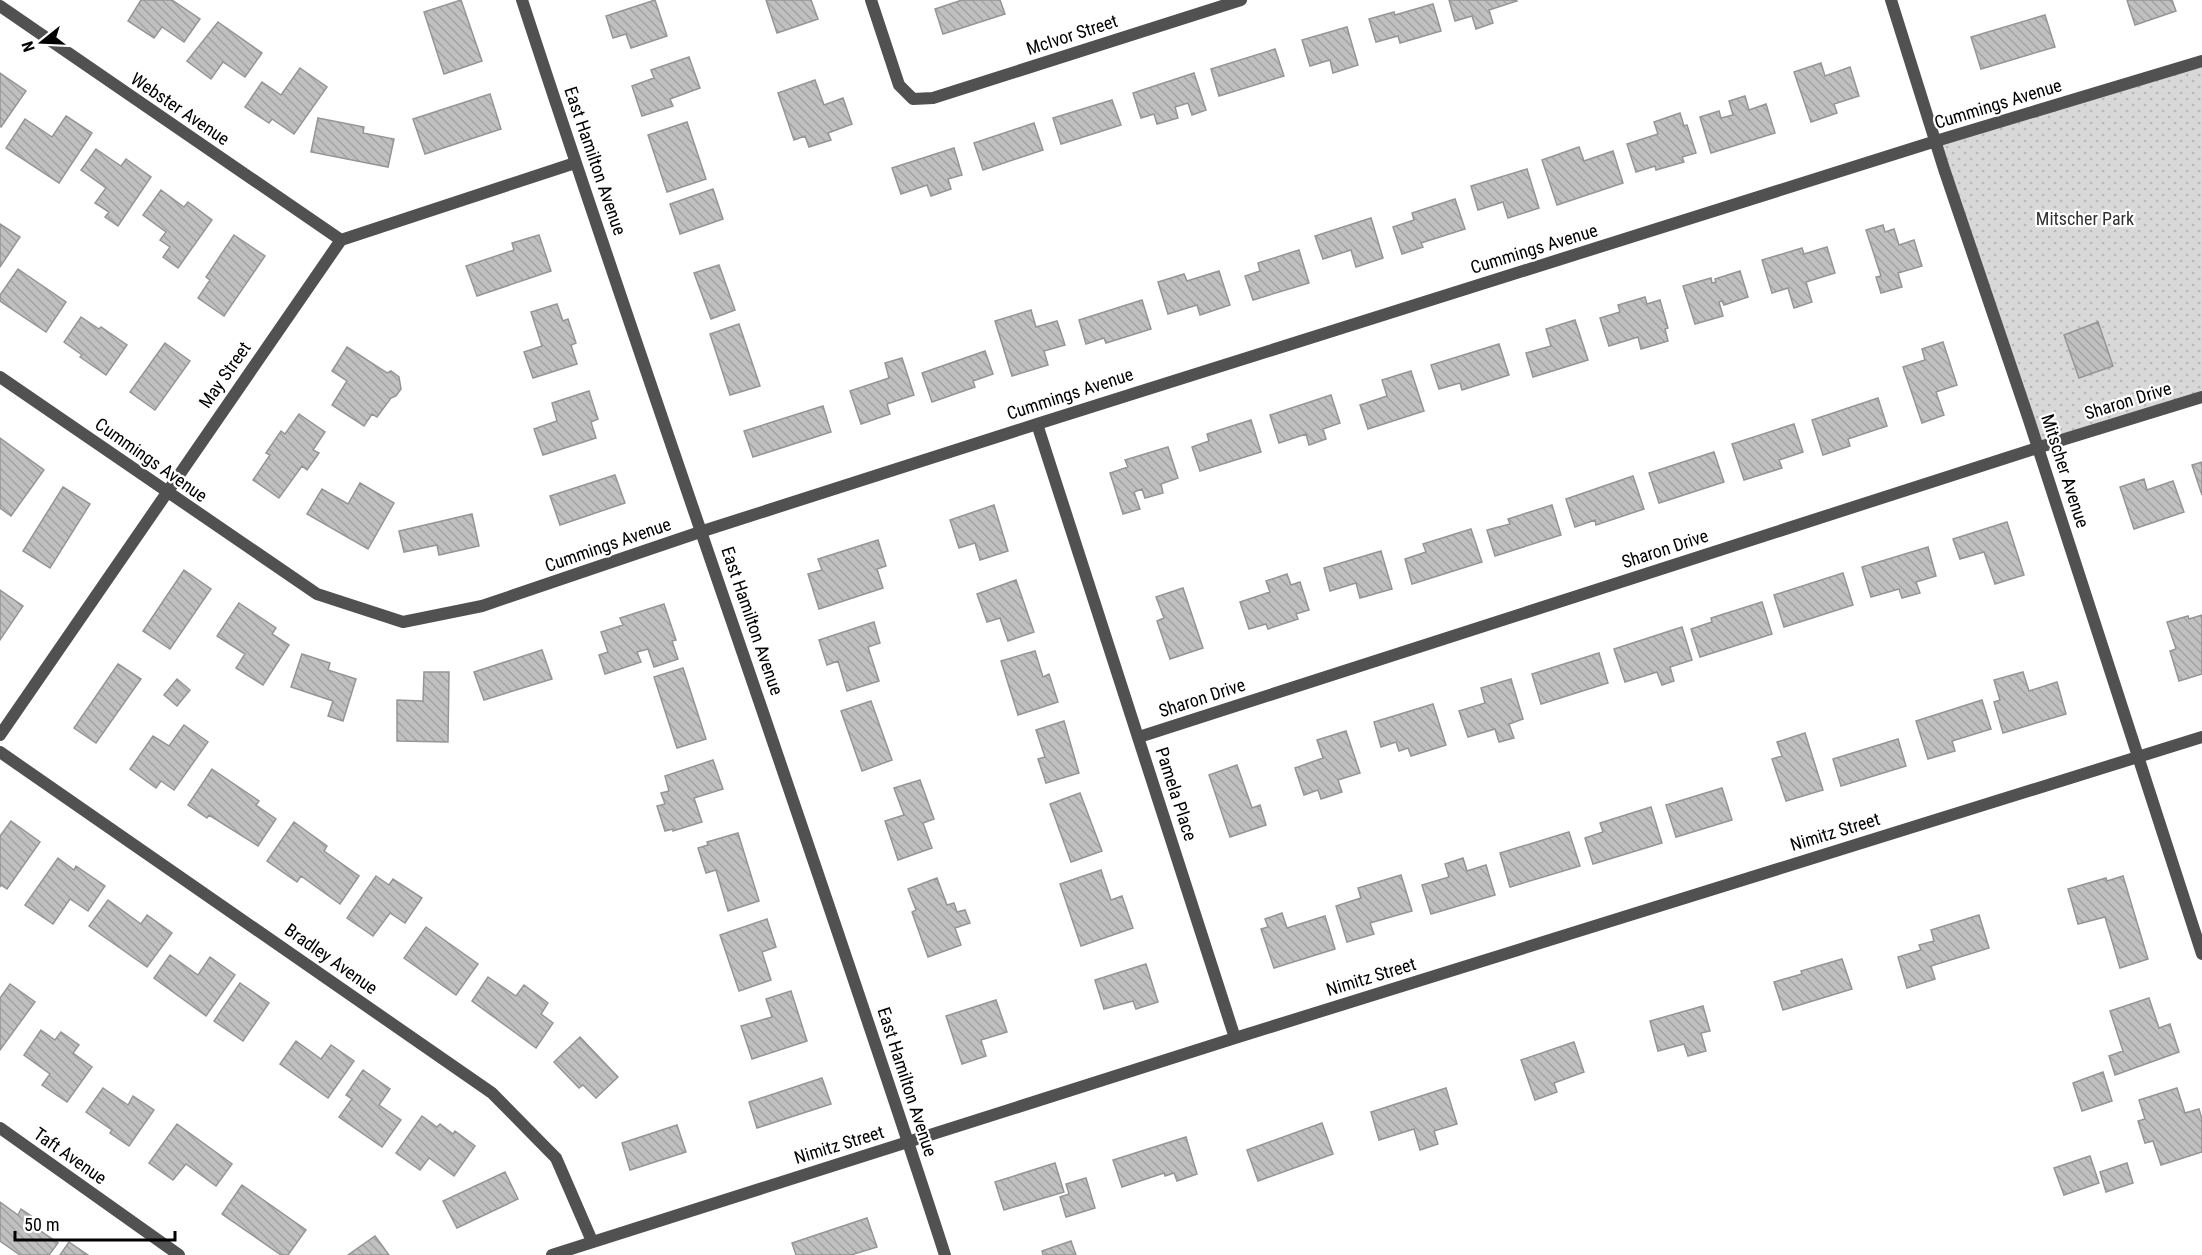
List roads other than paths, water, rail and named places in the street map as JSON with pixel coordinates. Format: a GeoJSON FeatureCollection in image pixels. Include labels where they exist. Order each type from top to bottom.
{"type":"FeatureCollection","features":[{"type":"Feature","properties":{"kind":"street"},"geometry":{"type":"LineString","coordinates":[[0,5],[3,0]]}},
{"type":"Feature","properties":{"kind":"street","name":"East Hamilton Avenue"},"geometry":{"type":"LineString","coordinates":[[522,0],[575,163],[703,531],[945,1255]]}},
{"type":"Feature","properties":{"kind":"street","name":"McIvor Street"},"geometry":{"type":"LineString","coordinates":[[871,0],[899,85],[913,99],[933,98],[1241,0]]}},
{"type":"Feature","properties":{"kind":"street","name":"Mitscher Avenue"},"geometry":{"type":"LineString","coordinates":[[1891,0],[2202,954]]}},
{"type":"Feature","properties":{"kind":"street","name":"Webster Avenue"},"geometry":{"type":"LineString","coordinates":[[0,5],[340,240]]}},
{"type":"Feature","properties":{"kind":"street","name":"Cummings Avenue"},"geometry":{"type":"LineString","coordinates":[[0,377],[166,493],[317,594],[403,622],[482,606],[703,531],[1037,424],[1936,141],[2202,61]]}},
{"type":"Feature","properties":{"kind":"street"},"geometry":{"type":"LineString","coordinates":[[340,240],[575,163]]}},
{"type":"Feature","properties":{"kind":"street","name":"May Street"},"geometry":{"type":"LineString","coordinates":[[0,735],[340,240]]}},
{"type":"Feature","properties":{"kind":"street","name":"Sharon Drive"},"geometry":{"type":"LineString","coordinates":[[1139,737],[2202,397]]}},
{"type":"Feature","properties":{"kind":"street","name":"Pamela Place"},"geometry":{"type":"LineString","coordinates":[[1037,424],[1235,1038]]}},
{"type":"Feature","properties":{"kind":"street","name":"Nimitz Street"},"geometry":{"type":"LineString","coordinates":[[552,1255],[1235,1038],[2202,737]]}},
{"type":"Feature","properties":{"kind":"street","name":"Bradley Avenue"},"geometry":{"type":"LineString","coordinates":[[0,752],[492,1093],[556,1158],[592,1241]]}},
{"type":"Feature","properties":{"kind":"street","name":"Taft Avenue"},"geometry":{"type":"LineString","coordinates":[[0,1128],[179,1255]]}},
{"type":"Feature","properties":{"kind":"park label","name":"Mitscher Park"},"geometry":{"type":"Point","coordinates":[2085,219]}}]}
